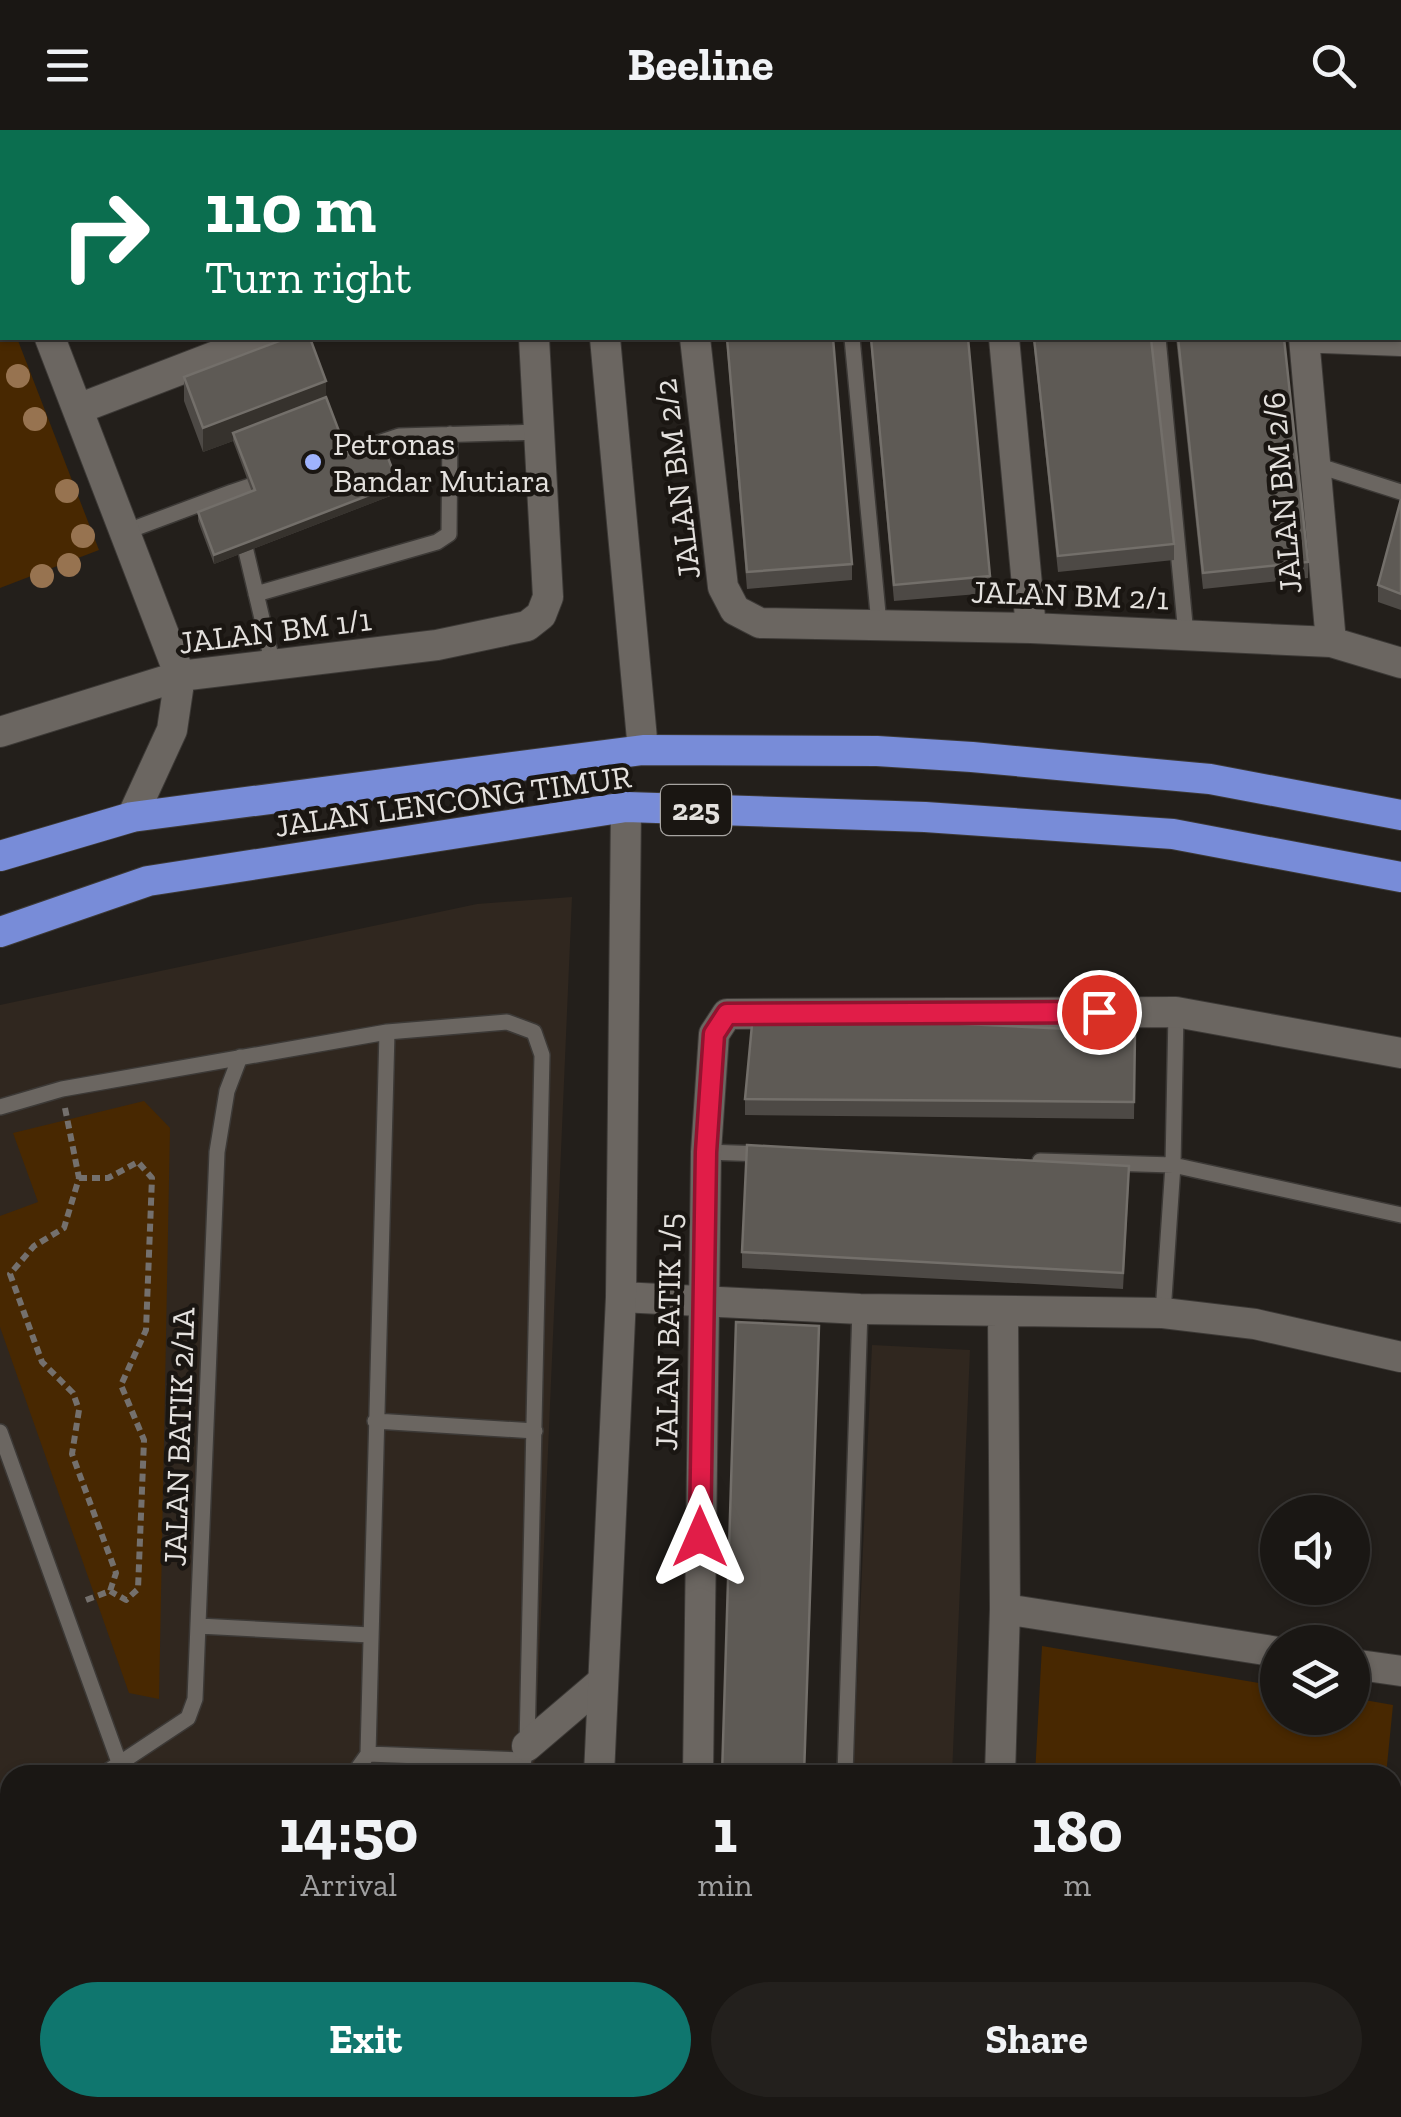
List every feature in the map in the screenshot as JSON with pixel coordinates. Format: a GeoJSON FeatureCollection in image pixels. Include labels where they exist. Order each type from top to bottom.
{"type":"FeatureCollection","features":[{"type":"Feature","properties":{"kind":"highway","name":"JALAN LENCONG TIMUR"},"geometry":{"type":"LineString","coordinates":[[0,856],[132,817],[643,750],[877,751],[972,757],[1210,779],[1401,815]]}},
{"type":"Feature","properties":{"kind":"highway","name":"JALAN LENCONG TIMUR"},"geometry":{"type":"LineString","coordinates":[[0,932],[148,881],[626,808],[926,818],[1172,834],[1401,876]]}},
{"type":"Feature","properties":{"kind":"street"},"geometry":{"type":"LineString","coordinates":[[60,340],[78,409],[180,676],[172,730],[132,817]]}},
{"type":"Feature","properties":{"kind":"street"},"geometry":{"type":"LineString","coordinates":[[78,409],[258,340]]}},
{"type":"Feature","properties":{"kind":"street"},"geometry":{"type":"LineString","coordinates":[[534,340],[539,432]]}},
{"type":"Feature","properties":{"kind":"street"},"geometry":{"type":"LineString","coordinates":[[605,340],[643,750]]}},
{"type":"Feature","properties":{"kind":"street","name":"JALAN BM 2/2"},"geometry":{"type":"LineString","coordinates":[[695,340],[723,587],[736,610]]}},
{"type":"Feature","properties":{"kind":"street"},"geometry":{"type":"LineString","coordinates":[[1004,340],[1031,628]]}},
{"type":"Feature","properties":{"kind":"street","name":"JALAN BM 2/6"},"geometry":{"type":"LineString","coordinates":[[1304,340],[1332,642]]}},
{"type":"Feature","properties":{"kind":"street"},"geometry":{"type":"LineString","coordinates":[[1375,340],[1401,341]]}},
{"type":"Feature","properties":{"kind":"street","name":"JALAN BM 1/1"},"geometry":{"type":"LineString","coordinates":[[0,732],[180,676],[438,645],[528,626],[541,615],[548,598],[539,432]]}},
{"type":"Feature","properties":{"kind":"street","name":"JALAN BM 2/1"},"geometry":{"type":"LineString","coordinates":[[736,610],[760,623],[1031,628],[1332,642],[1401,664]]}},
{"type":"Feature","properties":{"kind":"street"},"geometry":{"type":"LineString","coordinates":[[600,1765],[621,1296],[626,808]]}},
{"type":"Feature","properties":{"kind":"street"},"geometry":{"type":"LineString","coordinates":[[1176,1012],[1401,1053]]}},
{"type":"Feature","properties":{"kind":"street","name":"JALAN BATIK 1/5"},"geometry":{"type":"LineString","coordinates":[[698,1765],[702,1299],[714,1034],[727,1014],[1176,1012]]}},
{"type":"Feature","properties":{"kind":"street"},"geometry":{"type":"LineString","coordinates":[[621,1296],[860,1309],[1163,1314],[1255,1324],[1401,1357]]}},
{"type":"Feature","properties":{"kind":"street"},"geometry":{"type":"LineString","coordinates":[[1000,1765],[1005,1609],[1003,1313]]}},
{"type":"Feature","properties":{"kind":"street"},"geometry":{"type":"LineString","coordinates":[[1005,1609],[1260,1649]]}},
{"type":"Feature","properties":{"kind":"street"},"geometry":{"type":"LineString","coordinates":[[1370,1667],[1401,1671]]}},
{"type":"Feature","properties":{"kind":"street"},"geometry":{"type":"LineString","coordinates":[[525,1753],[602,1682]]}},
{"type":"Feature","properties":{"kind":"lane"},"geometry":{"type":"LineString","coordinates":[[852,340],[880,624]]}},
{"type":"Feature","properties":{"kind":"lane"},"geometry":{"type":"LineString","coordinates":[[1158,340],[1186,635]]}},
{"type":"Feature","properties":{"kind":"lane"},"geometry":{"type":"LineString","coordinates":[[325,461],[399,436],[539,432]]}},
{"type":"Feature","properties":{"kind":"lane"},"geometry":{"type":"LineString","coordinates":[[256,594],[437,542],[449,534],[450,434]]}},
{"type":"Feature","properties":{"kind":"lane"},"geometry":{"type":"LineString","coordinates":[[1313,464],[1401,492]]}},
{"type":"Feature","properties":{"kind":"lane"},"geometry":{"type":"LineString","coordinates":[[125,532],[288,473]]}},
{"type":"Feature","properties":{"kind":"lane"},"geometry":{"type":"LineString","coordinates":[[232,492],[273,665]]}},
{"type":"Feature","properties":{"kind":"lane"},"geometry":{"type":"LineString","coordinates":[[1163,1314],[1173,1165],[1176,1012]]}},
{"type":"Feature","properties":{"kind":"lane"},"geometry":{"type":"LineString","coordinates":[[0,1107],[62,1089],[387,1032],[507,1022],[534,1032],[542,1055],[535,1431],[525,1753],[520,1765]]}},
{"type":"Feature","properties":{"kind":"lane"},"geometry":{"type":"LineString","coordinates":[[360,1765],[368,1754],[387,1032]]}},
{"type":"Feature","properties":{"kind":"lane","name":"JALAN BATIK 2/1A"},"geometry":{"type":"LineString","coordinates":[[120,1765],[188,1718],[195,1699],[217,1152],[227,1092],[240,1057]]}},
{"type":"Feature","properties":{"kind":"lane"},"geometry":{"type":"LineString","coordinates":[[706,1152],[784,1154]]}},
{"type":"Feature","properties":{"kind":"lane"},"geometry":{"type":"LineString","coordinates":[[1017,1161],[1173,1165],[1401,1215]]}},
{"type":"Feature","properties":{"kind":"lane"},"geometry":{"type":"LineString","coordinates":[[846,1765],[860,1309]]}},
{"type":"Feature","properties":{"kind":"lane"},"geometry":{"type":"LineString","coordinates":[[375,1420],[535,1431]]}},
{"type":"Feature","properties":{"kind":"lane"},"geometry":{"type":"LineString","coordinates":[[1,1441],[120,1765]]}},
{"type":"Feature","properties":{"kind":"lane"},"geometry":{"type":"LineString","coordinates":[[199,1626],[370,1635]]}},
{"type":"Feature","properties":{"kind":"lane"},"geometry":{"type":"LineString","coordinates":[[368,1754],[525,1753]]}},
{"type":"Feature","properties":{"kind":"path"},"geometry":{"type":"LineString","coordinates":[[62,1089],[79,1178],[64,1228],[34,1246],[10,1274],[42,1362],[72,1393],[79,1410],[72,1454],[116,1573],[110,1591]]}},
{"type":"Feature","properties":{"kind":"path"},"geometry":{"type":"LineString","coordinates":[[61,1609],[110,1591],[126,1600],[138,1588],[144,1440],[122,1385],[146,1330],[153,1188],[148,1170],[138,1162],[108,1178],[79,1178]]}},
{"type":"Feature","properties":{"kind":"shaded area"},"geometry":{"type":"Polygon","coordinates":[[[0,340],[18,340],[99,550],[0,588],[0,340]]]}},
{"type":"Feature","properties":{"kind":"shaded area"},"geometry":{"type":"Polygon","coordinates":[[[572,897],[534,1765],[0,1765],[0,1005],[477,904],[572,897]]]}},
{"type":"Feature","properties":{"kind":"shaded area"},"geometry":{"type":"Polygon","coordinates":[[[144,1101],[170,1128],[159,1699],[129,1693],[0,1327],[0,1216],[38,1202],[13,1133],[144,1101]]]}},
{"type":"Feature","properties":{"kind":"shaded area"},"geometry":{"type":"Polygon","coordinates":[[[872,1345],[970,1350],[952,1765],[853,1765],[872,1345]]]}},
{"type":"Feature","properties":{"kind":"shaded area"},"geometry":{"type":"Polygon","coordinates":[[[1042,1646],[1260,1683],[1260,1735],[1370,1735],[1370,1701],[1393,1705],[1387,1765],[1036,1765],[1042,1646]]]}},
{"type":"Feature","properties":{"kind":"building"},"geometry":{"type":"Polygon","coordinates":[[[282,340],[311,340],[326,381],[203,428],[184,377],[282,340]]]}},
{"type":"Feature","properties":{"kind":"building"},"geometry":{"type":"Polygon","coordinates":[[[727,340],[833,340],[852,564],[747,572],[727,340]]]}},
{"type":"Feature","properties":{"kind":"building"},"geometry":{"type":"Polygon","coordinates":[[[871,340],[968,340],[990,576],[894,585],[871,340]]]}},
{"type":"Feature","properties":{"kind":"building"},"geometry":{"type":"Polygon","coordinates":[[[1034,340],[1151,340],[1174,544],[1058,556],[1034,340]]]}},
{"type":"Feature","properties":{"kind":"building"},"geometry":{"type":"Polygon","coordinates":[[[1178,340],[1284,340],[1308,562],[1203,573],[1178,340]]]}},
{"type":"Feature","properties":{"kind":"building"},"geometry":{"type":"Polygon","coordinates":[[[326,397],[348,455],[382,442],[398,484],[214,555],[198,512],[255,490],[233,433],[326,397]]]}},
{"type":"Feature","properties":{"kind":"building"},"geometry":{"type":"Polygon","coordinates":[[[1401,499],[1401,594],[1378,585],[1401,499]]]}},
{"type":"Feature","properties":{"kind":"building"},"geometry":{"type":"Polygon","coordinates":[[[753,1014],[1135,1032],[1134,1102],[745,1099],[753,1014]]]}},
{"type":"Feature","properties":{"kind":"building"},"geometry":{"type":"Polygon","coordinates":[[[747,1145],[1129,1166],[1123,1273],[742,1252],[747,1145]]]}},
{"type":"Feature","properties":{"kind":"building"},"geometry":{"type":"Polygon","coordinates":[[[736,1322],[819,1326],[804,1765],[722,1765],[736,1322]]]}},
{"type":"Feature","properties":{"kind":"place","name":"Petronas Bandar Mutiara"},"geometry":{"type":"Point","coordinates":[313,462]}},
{"type":"Feature","properties":{"kind":"route"},"geometry":{"type":"LineString","coordinates":[[700,1537],[706,1152],[714,1034],[727,1014],[1099,1012]]}}]}
